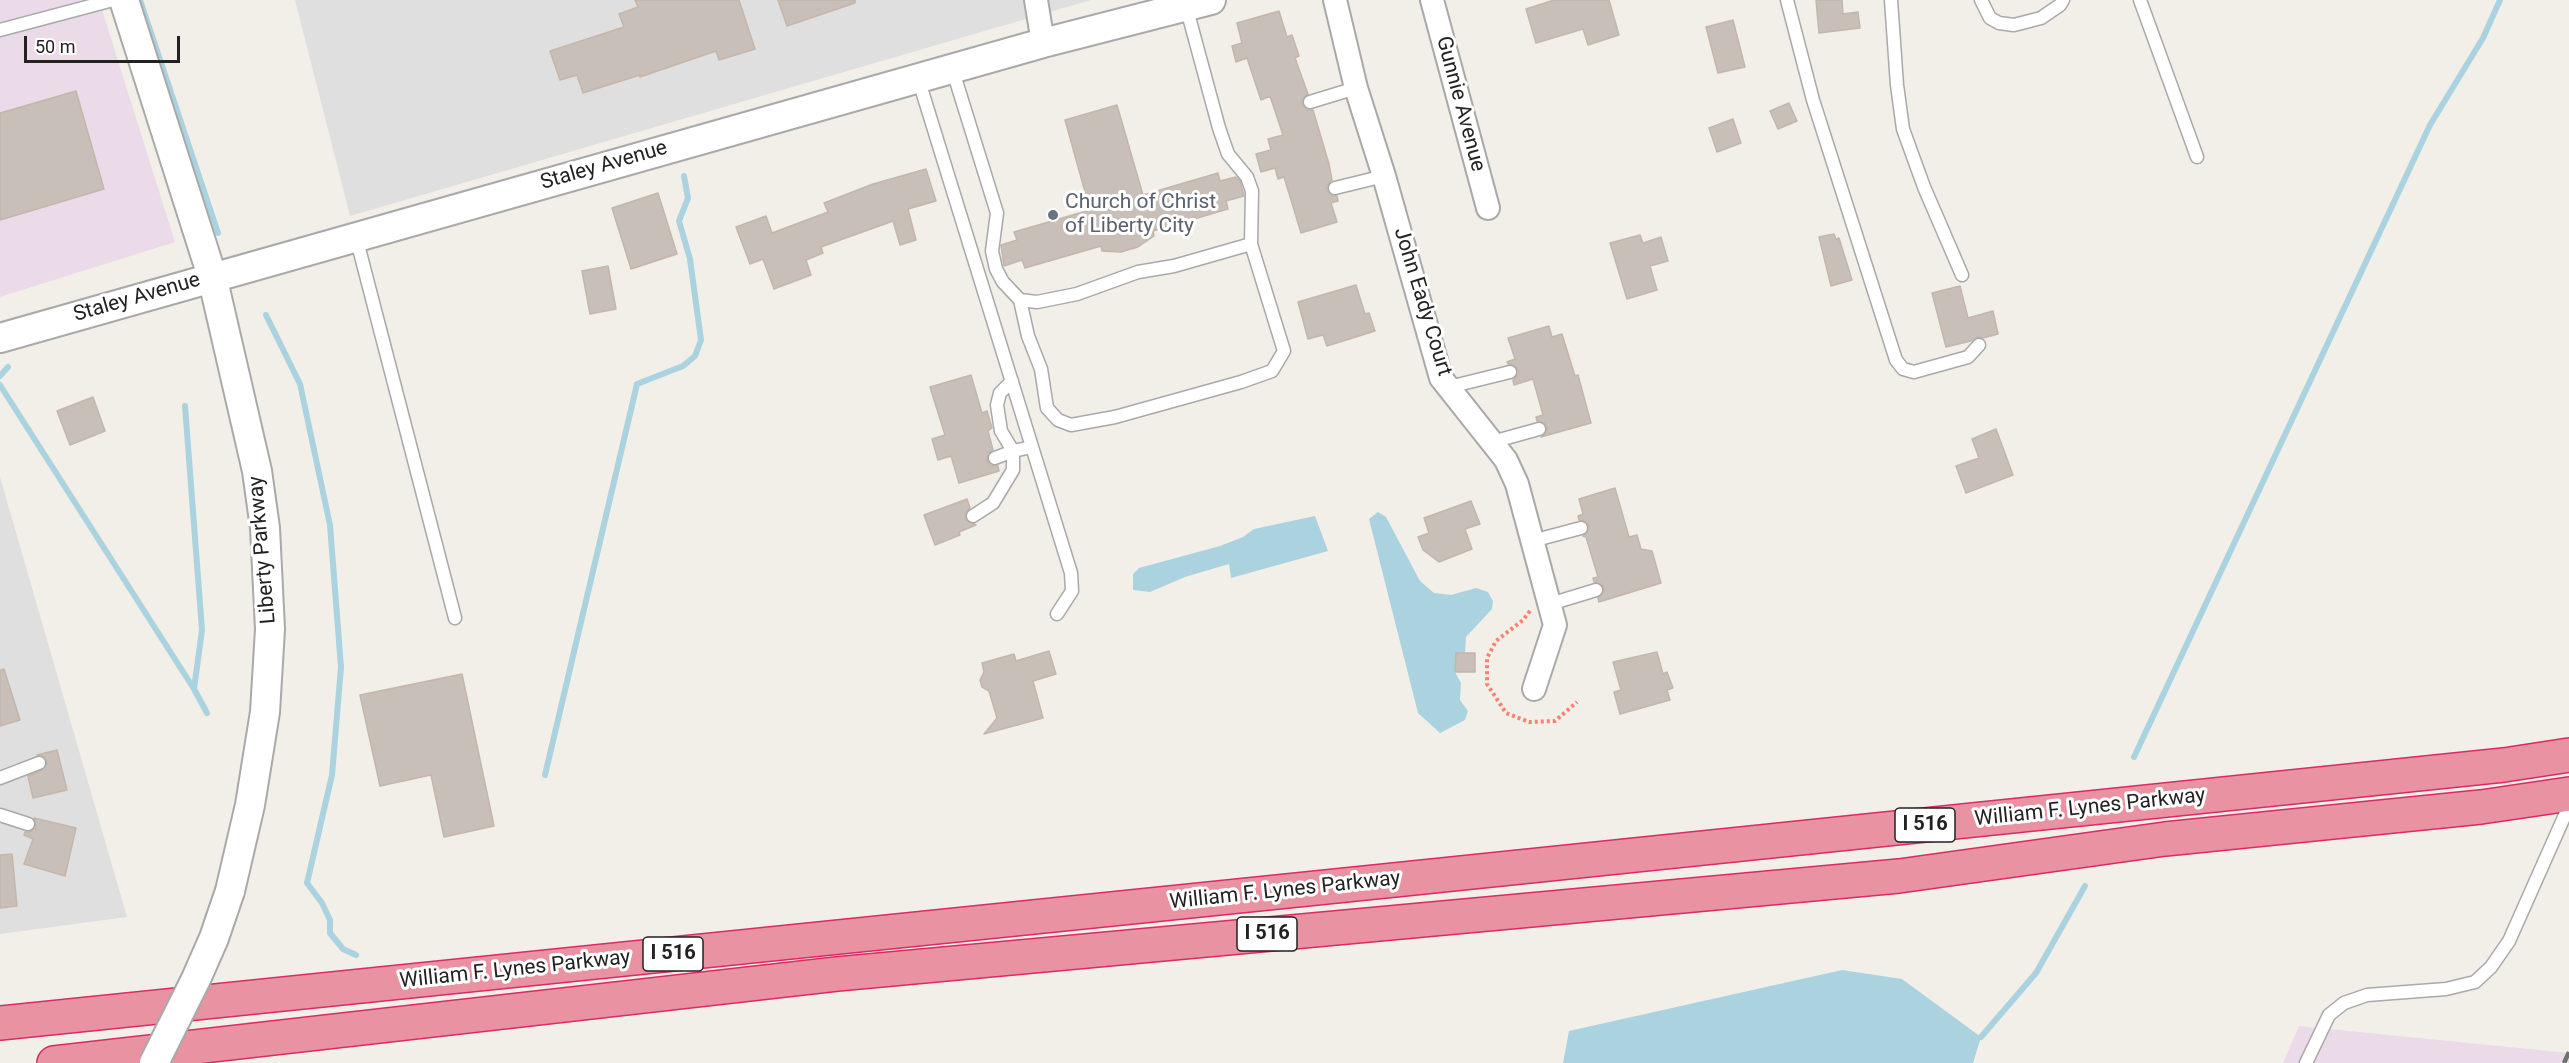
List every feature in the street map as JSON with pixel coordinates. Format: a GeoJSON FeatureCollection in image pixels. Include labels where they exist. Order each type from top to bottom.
{"type":"FeatureCollection","features":[{"type":"Feature","properties":{"kind":"highway","name":"William F. Lynes Parkway"},"geometry":{"type":"LineString","coordinates":[[0,1023],[2504,765],[2569,755]]}},
{"type":"Feature","properties":{"kind":"highway","name":"William F. Lynes Parkway"},"geometry":{"type":"LineString","coordinates":[[54,1063],[837,974],[1899,876],[2165,839],[2481,807],[2569,794]]}},
{"type":"Feature","properties":{"kind":"street","name":"Liberty Parkway"},"geometry":{"type":"LineString","coordinates":[[123,0],[212,276],[257,471],[265,528],[270,629],[266,702],[259,751],[250,806],[230,891],[214,938],[177,1020],[154,1063]]}},
{"type":"Feature","properties":{"kind":"street"},"geometry":{"type":"LineString","coordinates":[[1036,0],[1043,43]]}},
{"type":"Feature","properties":{"kind":"street","name":"John Eady Court"},"geometry":{"type":"LineString","coordinates":[[1335,0],[1356,88],[1384,176],[1441,378],[1506,460],[1517,484],[1533,541],[1540,605],[1555,625],[1534,689]]}},
{"type":"Feature","properties":{"kind":"street","name":"Gunnie Avenue"},"geometry":{"type":"LineString","coordinates":[[1432,0],[1488,208]]}},
{"type":"Feature","properties":{"kind":"street","name":"Staley Avenue"},"geometry":{"type":"LineString","coordinates":[[0,338],[212,276],[952,68],[1198,3]]}},
{"type":"Feature","properties":{"kind":"lane"},"geometry":{"type":"LineString","coordinates":[[0,30],[113,0]]}},
{"type":"Feature","properties":{"kind":"lane"},"geometry":{"type":"LineString","coordinates":[[1787,0],[1817,111],[1896,360],[1903,369],[1914,372],[1968,357],[1979,345]]}},
{"type":"Feature","properties":{"kind":"lane"},"geometry":{"type":"LineString","coordinates":[[1891,0],[1897,85],[1903,129],[1924,188],[1962,275]]}},
{"type":"Feature","properties":{"kind":"lane"},"geometry":{"type":"LineString","coordinates":[[1981,0],[1990,18],[1999,23],[2014,25],[2041,18],[2060,5],[2063,0]]}},
{"type":"Feature","properties":{"kind":"lane"},"geometry":{"type":"LineString","coordinates":[[2140,0],[2197,157]]}},
{"type":"Feature","properties":{"kind":"lane"},"geometry":{"type":"LineString","coordinates":[[952,68],[997,213],[992,251],[996,269],[1003,282],[1020,300],[1028,336],[1041,369],[1047,408],[1058,420],[1071,425],[1115,417],[1241,382],[1272,371],[1284,351],[1251,244],[1252,191],[1247,177],[1228,154],[1222,137],[1198,3]]}},
{"type":"Feature","properties":{"kind":"lane"},"geometry":{"type":"LineString","coordinates":[[918,78],[1071,573],[1072,591],[1056,614]]}},
{"type":"Feature","properties":{"kind":"lane"},"geometry":{"type":"LineString","coordinates":[[1310,102],[1356,88]]}},
{"type":"Feature","properties":{"kind":"lane"},"geometry":{"type":"LineString","coordinates":[[1335,188],[1384,176]]}},
{"type":"Feature","properties":{"kind":"lane"},"geometry":{"type":"LineString","coordinates":[[356,236],[455,618]]}},
{"type":"Feature","properties":{"kind":"lane"},"geometry":{"type":"LineString","coordinates":[[1020,300],[1037,302],[1077,294],[1138,272],[1174,266],[1251,244]]}},
{"type":"Feature","properties":{"kind":"lane"},"geometry":{"type":"LineString","coordinates":[[1449,387],[1510,372]]}},
{"type":"Feature","properties":{"kind":"lane"},"geometry":{"type":"LineString","coordinates":[[973,516],[993,503],[1013,470],[1013,451],[1001,431],[997,405],[1000,393],[1012,381]]}},
{"type":"Feature","properties":{"kind":"lane"},"geometry":{"type":"LineString","coordinates":[[1492,442],[1539,429]]}},
{"type":"Feature","properties":{"kind":"lane"},"geometry":{"type":"LineString","coordinates":[[995,458],[1032,447]]}},
{"type":"Feature","properties":{"kind":"lane"},"geometry":{"type":"LineString","coordinates":[[1533,541],[1581,528]]}},
{"type":"Feature","properties":{"kind":"lane"},"geometry":{"type":"LineString","coordinates":[[1540,605],[1596,590]]}},
{"type":"Feature","properties":{"kind":"lane"},"geometry":{"type":"LineString","coordinates":[[0,778],[39,763]]}},
{"type":"Feature","properties":{"kind":"lane"},"geometry":{"type":"LineString","coordinates":[[2306,1063],[2329,1015],[2344,1004],[2367,995],[2446,989],[2475,982],[2491,967],[2509,941],[2569,806]]}},
{"type":"Feature","properties":{"kind":"lane"},"geometry":{"type":"LineString","coordinates":[[0,815],[27,825]]}},
{"type":"Feature","properties":{"kind":"path"},"geometry":{"type":"LineString","coordinates":[[1540,605],[1496,641],[1487,658],[1487,684],[1506,713],[1529,722],[1555,721],[1577,702]]}},
{"type":"Feature","properties":{"kind":"shaded area"},"geometry":{"type":"Polygon","coordinates":[[[0,0],[99,0],[175,242],[0,297],[0,0]]]}},
{"type":"Feature","properties":{"kind":"shaded area"},"geometry":{"type":"Polygon","coordinates":[[[295,0],[1091,0],[350,216],[295,0]]]}},
{"type":"Feature","properties":{"kind":"shaded area"},"geometry":{"type":"Polygon","coordinates":[[[0,477],[127,917],[0,934],[0,477]]]}},
{"type":"Feature","properties":{"kind":"shaded area"},"geometry":{"type":"Polygon","coordinates":[[[2299,1026],[2569,1053],[2569,1063],[2283,1063],[2299,1026]]]}},
{"type":"Feature","properties":{"kind":"water"},"geometry":{"type":"Polygon","coordinates":[[[1378,512],[1386,517],[1420,581],[1434,593],[1451,595],[1476,588],[1488,592],[1493,601],[1492,609],[1466,637],[1465,653],[1456,654],[1455,672],[1461,683],[1460,700],[1468,711],[1465,720],[1440,733],[1418,713],[1369,519],[1378,512]]]}},
{"type":"Feature","properties":{"kind":"water"},"geometry":{"type":"Polygon","coordinates":[[[1315,516],[1328,551],[1231,578],[1229,564],[1185,577],[1150,592],[1133,590],[1133,574],[1139,568],[1220,546],[1243,537],[1254,529],[1315,516]]]}},
{"type":"Feature","properties":{"kind":"water"},"geometry":{"type":"Polygon","coordinates":[[[1842,970],[1902,979],[1981,1037],[1973,1063],[1563,1063],[1569,1031],[1842,970]]]}},
{"type":"Feature","properties":{"kind":"building"},"geometry":{"type":"Polygon","coordinates":[[[635,0],[739,0],[755,49],[719,60],[716,51],[640,77],[640,75],[583,93],[577,75],[560,80],[550,51],[624,27],[619,14],[638,7],[635,0]]]}},
{"type":"Feature","properties":{"kind":"building"},"geometry":{"type":"Polygon","coordinates":[[[778,0],[855,0],[855,3],[787,26],[778,0]]]}},
{"type":"Feature","properties":{"kind":"building"},"geometry":{"type":"Polygon","coordinates":[[[1554,0],[1609,0],[1619,35],[1588,45],[1583,29],[1536,43],[1526,9],[1554,0]]]}},
{"type":"Feature","properties":{"kind":"building"},"geometry":{"type":"Polygon","coordinates":[[[1816,0],[1842,0],[1843,14],[1858,12],[1860,28],[1819,33],[1816,0]]]}},
{"type":"Feature","properties":{"kind":"building"},"geometry":{"type":"Polygon","coordinates":[[[1279,11],[1287,37],[1292,35],[1299,56],[1295,58],[1308,94],[1302,100],[1302,105],[1308,110],[1313,110],[1329,164],[1332,180],[1327,185],[1327,191],[1332,196],[1337,196],[1338,201],[1331,203],[1337,222],[1301,233],[1284,177],[1278,179],[1275,168],[1261,172],[1256,154],[1271,150],[1268,139],[1283,135],[1270,96],[1261,100],[1247,58],[1236,62],[1232,46],[1242,43],[1237,23],[1279,11]]]}},
{"type":"Feature","properties":{"kind":"building"},"geometry":{"type":"Polygon","coordinates":[[[1733,20],[1745,67],[1718,73],[1706,27],[1733,20]]]}},
{"type":"Feature","properties":{"kind":"building"},"geometry":{"type":"Polygon","coordinates":[[[76,91],[104,189],[0,220],[0,113],[76,91]]]}},
{"type":"Feature","properties":{"kind":"building"},"geometry":{"type":"Polygon","coordinates":[[[1789,103],[1797,121],[1778,129],[1770,111],[1789,103]]]}},
{"type":"Feature","properties":{"kind":"building"},"geometry":{"type":"Polygon","coordinates":[[[1117,105],[1143,195],[1218,173],[1220,181],[1236,177],[1240,181],[1244,196],[1226,201],[1228,209],[1153,231],[1154,236],[1138,247],[1121,252],[1102,251],[1101,246],[1025,268],[1022,260],[1004,266],[1001,245],[1017,240],[1014,232],[1090,210],[1065,120],[1117,105]]]}},
{"type":"Feature","properties":{"kind":"building"},"geometry":{"type":"Polygon","coordinates":[[[1733,119],[1741,143],[1717,152],[1709,128],[1733,119]]]}},
{"type":"Feature","properties":{"kind":"building"},"geometry":{"type":"Polygon","coordinates":[[[926,169],[936,201],[908,209],[916,240],[900,245],[893,221],[821,247],[823,253],[806,260],[811,275],[774,289],[763,259],[750,264],[736,227],[766,216],[772,233],[828,212],[824,203],[873,184],[926,169]]]}},
{"type":"Feature","properties":{"kind":"building"},"geometry":{"type":"Polygon","coordinates":[[[658,193],[677,254],[631,269],[612,208],[658,193]]]}},
{"type":"Feature","properties":{"kind":"building"},"geometry":{"type":"Polygon","coordinates":[[[1834,234],[1836,239],[1839,238],[1852,280],[1831,286],[1819,237],[1834,234]]]}},
{"type":"Feature","properties":{"kind":"building"},"geometry":{"type":"Polygon","coordinates":[[[1640,235],[1643,243],[1661,237],[1668,261],[1650,266],[1657,290],[1627,299],[1610,243],[1640,235]]]}},
{"type":"Feature","properties":{"kind":"building"},"geometry":{"type":"Polygon","coordinates":[[[608,266],[616,309],[590,314],[582,271],[608,266]]]}},
{"type":"Feature","properties":{"kind":"building"},"geometry":{"type":"Polygon","coordinates":[[[1356,285],[1365,314],[1369,313],[1375,331],[1327,346],[1323,335],[1308,339],[1298,302],[1356,285]]]}},
{"type":"Feature","properties":{"kind":"building"},"geometry":{"type":"Polygon","coordinates":[[[1960,286],[1968,318],[1993,311],[1998,334],[1983,338],[1977,337],[1971,341],[1946,347],[1932,293],[1960,286]]]}},
{"type":"Feature","properties":{"kind":"building"},"geometry":{"type":"Polygon","coordinates":[[[1549,326],[1552,337],[1562,334],[1575,376],[1578,375],[1591,423],[1541,437],[1545,434],[1547,427],[1544,423],[1537,421],[1536,417],[1543,415],[1533,379],[1514,385],[1513,380],[1518,375],[1518,371],[1515,366],[1507,362],[1515,359],[1508,338],[1549,326]]]}},
{"type":"Feature","properties":{"kind":"building"},"geometry":{"type":"Polygon","coordinates":[[[971,375],[982,413],[987,411],[992,428],[988,431],[993,450],[988,453],[987,460],[990,465],[998,466],[999,471],[959,483],[951,456],[938,460],[932,439],[945,435],[930,387],[971,375]]]}},
{"type":"Feature","properties":{"kind":"building"},"geometry":{"type":"Polygon","coordinates":[[[93,397],[105,431],[70,445],[57,411],[93,397]]]}},
{"type":"Feature","properties":{"kind":"building"},"geometry":{"type":"Polygon","coordinates":[[[1996,429],[2013,475],[1966,493],[1956,466],[1979,458],[1972,439],[1996,429]]]}},
{"type":"Feature","properties":{"kind":"building"},"geometry":{"type":"Polygon","coordinates":[[[1615,488],[1629,537],[1637,535],[1641,549],[1652,551],[1661,583],[1599,602],[1598,598],[1602,595],[1604,588],[1601,584],[1594,582],[1593,578],[1598,577],[1586,537],[1583,536],[1587,533],[1589,526],[1586,522],[1579,520],[1578,516],[1583,514],[1579,499],[1615,488]]]}},
{"type":"Feature","properties":{"kind":"building"},"geometry":{"type":"Polygon","coordinates":[[[967,499],[970,508],[965,513],[966,520],[976,525],[959,532],[960,535],[935,545],[924,515],[967,499]]]}},
{"type":"Feature","properties":{"kind":"building"},"geometry":{"type":"Polygon","coordinates":[[[1471,501],[1480,524],[1465,529],[1472,549],[1439,562],[1423,550],[1418,537],[1429,533],[1424,518],[1471,501]]]}},
{"type":"Feature","properties":{"kind":"building"},"geometry":{"type":"Polygon","coordinates":[[[1049,651],[1056,674],[1033,681],[1043,718],[984,734],[997,718],[989,691],[982,687],[980,680],[984,672],[982,663],[1014,654],[1016,661],[1049,651]]]}},
{"type":"Feature","properties":{"kind":"building"},"geometry":{"type":"Polygon","coordinates":[[[1657,652],[1663,674],[1667,672],[1673,688],[1667,690],[1670,700],[1620,714],[1614,692],[1621,690],[1613,662],[1657,652]]]}},
{"type":"Feature","properties":{"kind":"building"},"geometry":{"type":"Polygon","coordinates":[[[1456,653],[1475,653],[1475,672],[1455,672],[1456,653]]]}},
{"type":"Feature","properties":{"kind":"building"},"geometry":{"type":"Polygon","coordinates":[[[4,669],[20,720],[0,726],[0,670],[4,669]]]}},
{"type":"Feature","properties":{"kind":"building"},"geometry":{"type":"Polygon","coordinates":[[[462,674],[494,826],[444,837],[431,775],[380,786],[360,695],[462,674]]]}},
{"type":"Feature","properties":{"kind":"building"},"geometry":{"type":"Polygon","coordinates":[[[57,750],[67,790],[33,798],[28,776],[42,770],[47,764],[45,757],[37,755],[57,750]]]}},
{"type":"Feature","properties":{"kind":"building"},"geometry":{"type":"Polygon","coordinates":[[[34,818],[76,828],[65,876],[24,864],[33,839],[24,835],[25,832],[30,832],[36,827],[34,818]]]}},
{"type":"Feature","properties":{"kind":"building"},"geometry":{"type":"Polygon","coordinates":[[[12,854],[17,906],[0,908],[0,855],[12,854]]]}},
{"type":"Feature","properties":{"kind":"waterway"},"geometry":{"type":"LineString","coordinates":[[140,0],[218,233]]}},
{"type":"Feature","properties":{"kind":"waterway"},"geometry":{"type":"LineString","coordinates":[[2134,757],[2430,125],[2483,38],[2500,0]]}},
{"type":"Feature","properties":{"kind":"waterway"},"geometry":{"type":"LineString","coordinates":[[545,775],[637,384],[683,366],[695,356],[701,340],[690,259],[679,221],[688,198],[684,176]]}},
{"type":"Feature","properties":{"kind":"waterway"},"geometry":{"type":"LineString","coordinates":[[266,315],[300,384],[330,525],[341,667],[332,775],[307,883],[322,903],[330,920],[330,933],[343,949],[356,955]]}},
{"type":"Feature","properties":{"kind":"waterway"},"geometry":{"type":"LineString","coordinates":[[0,376],[8,367]]}},
{"type":"Feature","properties":{"kind":"waterway"},"geometry":{"type":"LineString","coordinates":[[0,385],[194,689],[207,713]]}},
{"type":"Feature","properties":{"kind":"waterway"},"geometry":{"type":"LineString","coordinates":[[185,406],[202,630],[194,689]]}},
{"type":"Feature","properties":{"kind":"waterway"},"geometry":{"type":"LineString","coordinates":[[1981,1037],[2036,973],[2085,886]]}},
{"type":"Feature","properties":{"kind":"railway"},"geometry":{"type":"LineString","coordinates":[[2564,1063],[2569,1052]]}},
{"type":"Feature","properties":{"kind":"place","name":"Church of Christ of Liberty City"},"geometry":{"type":"Point","coordinates":[1053,215]}}]}
